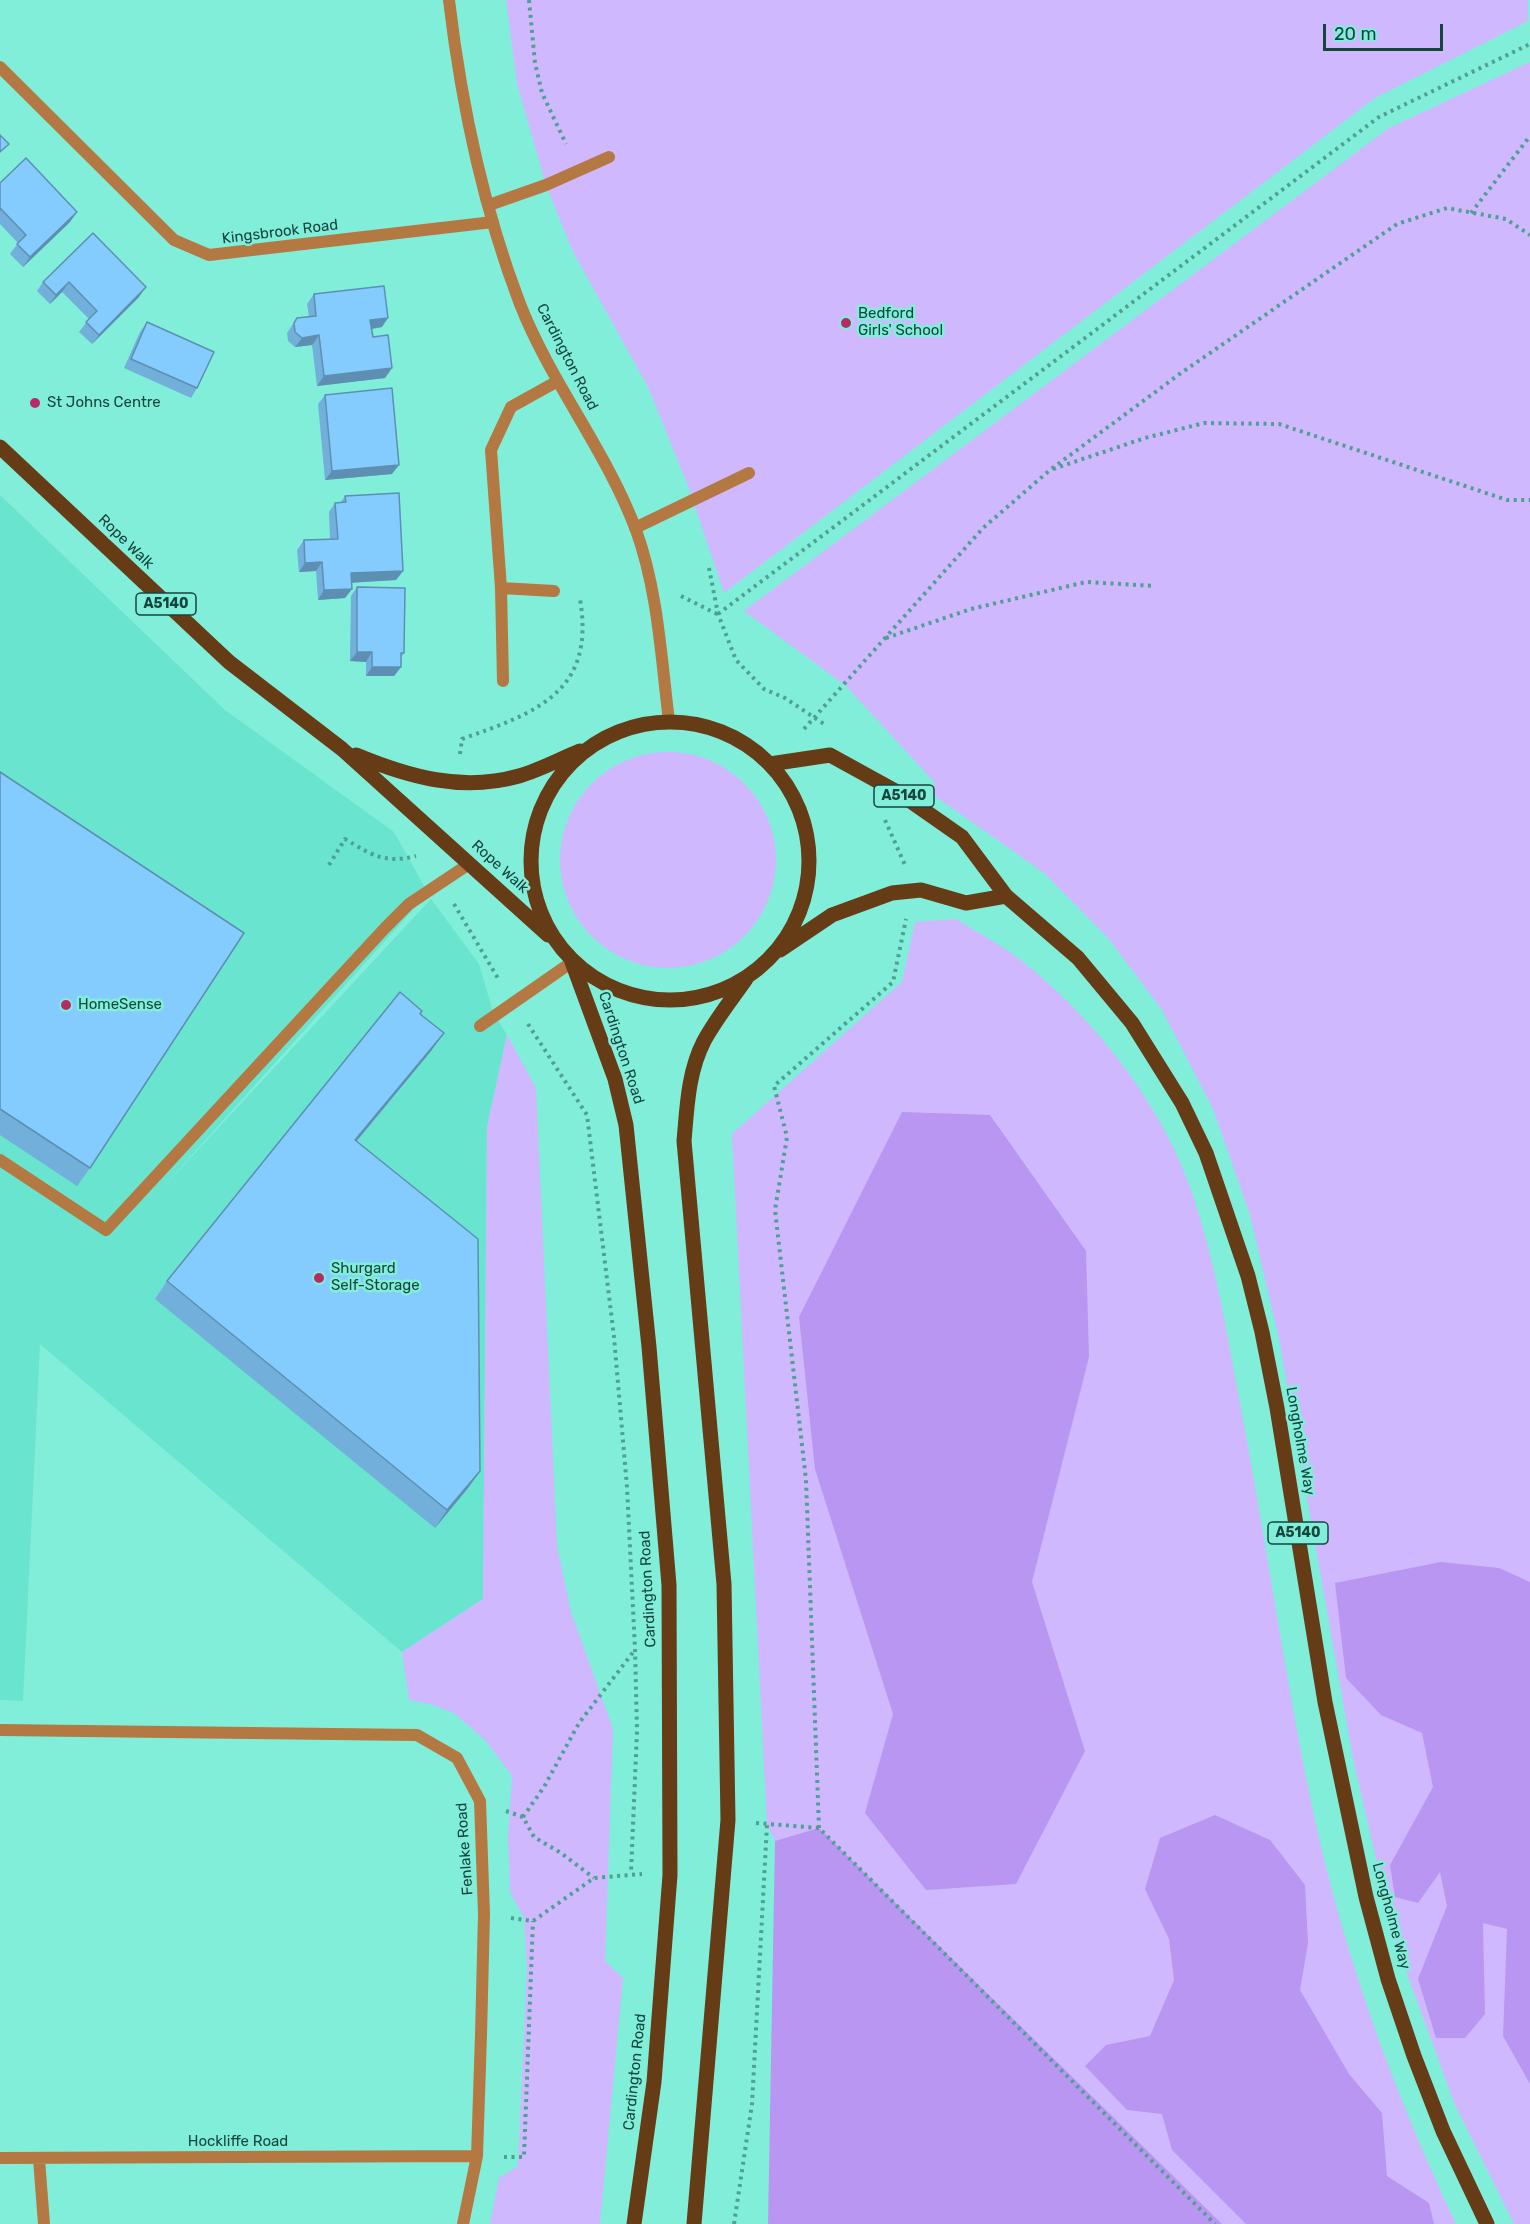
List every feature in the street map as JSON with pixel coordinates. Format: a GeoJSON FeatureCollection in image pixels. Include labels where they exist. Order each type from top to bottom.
{"type":"FeatureCollection","features":[{"type":"Feature","properties":{"kind":"main road","name":"Rope Walk"},"geometry":{"type":"LineString","coordinates":[[0,447],[229,662],[342,749],[554,940]]}},
{"type":"Feature","properties":{"kind":"main road","name":"Rope Walk"},"geometry":{"type":"LineString","coordinates":[[342,749],[424,780],[456,783],[496,781],[521,776],[627,728],[669,721],[712,728],[751,747],[770,764],[799,808],[808,842],[808,882],[797,920],[776,953]]}},
{"type":"Feature","properties":{"kind":"main road"},"geometry":{"type":"LineString","coordinates":[[588,747],[558,777],[537,815],[529,858],[535,901],[554,940],[572,962],[601,984],[631,996],[670,1001],[707,996],[746,979]]}},
{"type":"Feature","properties":{"kind":"main road","name":"Longholme Way"},"geometry":{"type":"LineString","coordinates":[[770,764],[830,755],[892,789],[962,837],[1006,896],[1078,958],[1132,1023],[1182,1103],[1206,1153],[1248,1276],[1277,1408],[1325,1702],[1366,1897],[1388,1978],[1414,2056],[1443,2131],[1487,2224]]}},
{"type":"Feature","properties":{"kind":"main road"},"geometry":{"type":"LineString","coordinates":[[694,2224],[728,1820],[724,1584],[684,1141],[687,1098],[694,1067],[704,1041],[746,979],[776,953],[832,915],[892,893],[908,891],[921,890],[966,903],[1006,896]]}},
{"type":"Feature","properties":{"kind":"main road","name":"Cardington Road"},"geometry":{"type":"LineString","coordinates":[[572,962],[615,1079],[626,1125],[649,1347],[669,1585],[670,1875],[654,2082],[634,2224]]}},
{"type":"Feature","properties":{"kind":"street","name":"Cardington Road"},"geometry":{"type":"LineString","coordinates":[[449,0],[458,77],[493,222],[520,304],[556,382],[611,475],[635,528],[651,581],[669,721]]}},
{"type":"Feature","properties":{"kind":"street","name":"Kingsbrook Road"},"geometry":{"type":"LineString","coordinates":[[0,67],[174,240],[208,255],[493,222]]}},
{"type":"Feature","properties":{"kind":"street"},"geometry":{"type":"LineString","coordinates":[[489,205],[546,185],[609,157]]}},
{"type":"Feature","properties":{"kind":"street"},"geometry":{"type":"LineString","coordinates":[[503,681],[501,588],[491,450],[511,407],[556,382]]}},
{"type":"Feature","properties":{"kind":"street"},"geometry":{"type":"LineString","coordinates":[[635,528],[749,473]]}},
{"type":"Feature","properties":{"kind":"street"},"geometry":{"type":"LineString","coordinates":[[501,588],[554,591]]}},
{"type":"Feature","properties":{"kind":"street"},"geometry":{"type":"LineString","coordinates":[[0,1160],[106,1230],[384,928],[409,904],[469,864]]}},
{"type":"Feature","properties":{"kind":"street"},"geometry":{"type":"LineString","coordinates":[[480,1026],[572,962]]}},
{"type":"Feature","properties":{"kind":"street","name":"Fenlake Road"},"geometry":{"type":"LineString","coordinates":[[0,1730],[417,1735],[457,1758],[480,1801],[484,1914],[477,2156],[463,2224]]}},
{"type":"Feature","properties":{"kind":"street","name":"Hockliffe Road"},"geometry":{"type":"LineString","coordinates":[[0,2158],[477,2156]]}},
{"type":"Feature","properties":{"kind":"street"},"geometry":{"type":"LineString","coordinates":[[39,2159],[44,2224]]}},
{"type":"Feature","properties":{"kind":"path"},"geometry":{"type":"LineString","coordinates":[[529,0],[542,93],[565,145],[569,142]]}},
{"type":"Feature","properties":{"kind":"path"},"geometry":{"type":"LineString","coordinates":[[718,614],[1379,117],[1530,44]]}},
{"type":"Feature","properties":{"kind":"path"},"geometry":{"type":"LineString","coordinates":[[1471,213],[1530,136]]}},
{"type":"Feature","properties":{"kind":"path"},"geometry":{"type":"LineString","coordinates":[[770,764],[814,718],[982,528],[1050,470],[1181,373],[1396,224],[1447,208],[1506,219],[1530,235]]}},
{"type":"Feature","properties":{"kind":"path"},"geometry":{"type":"LineString","coordinates":[[1050,470],[1145,438],[1204,423],[1279,424],[1507,500],[1530,500]]}},
{"type":"Feature","properties":{"kind":"path"},"geometry":{"type":"LineString","coordinates":[[709,568],[718,614],[736,660],[764,689],[785,698],[830,727]]}},
{"type":"Feature","properties":{"kind":"path"},"geometry":{"type":"LineString","coordinates":[[651,581],[718,614]]}},
{"type":"Feature","properties":{"kind":"path"},"geometry":{"type":"LineString","coordinates":[[885,638],[971,609],[1086,582],[1155,586]]}},
{"type":"Feature","properties":{"kind":"path"},"geometry":{"type":"LineString","coordinates":[[459,761],[462,739],[522,718],[559,693],[578,661],[583,613],[579,589]]}},
{"type":"Feature","properties":{"kind":"path"},"geometry":{"type":"LineString","coordinates":[[819,1828],[806,1480],[775,1210],[787,1137],[774,1086],[893,982],[906,919],[910,875],[881,812],[892,789]]}},
{"type":"Feature","properties":{"kind":"path"},"geometry":{"type":"LineString","coordinates":[[329,865],[345,839],[378,858],[401,860],[422,854],[513,1002],[587,1115],[615,1348],[627,1487],[635,1649],[637,1731],[631,1873],[594,1878],[533,1921],[525,2157],[477,2156]]}},
{"type":"Feature","properties":{"kind":"path"},"geometry":{"type":"LineString","coordinates":[[523,1818],[544,1786],[579,1723],[635,1649]]}},
{"type":"Feature","properties":{"kind":"path"},"geometry":{"type":"LineString","coordinates":[[480,1801],[523,1818],[534,1837],[594,1878]]}},
{"type":"Feature","properties":{"kind":"path"},"geometry":{"type":"LineString","coordinates":[[734,2224],[752,2104],[767,1825],[819,1828],[1215,2224]]}},
{"type":"Feature","properties":{"kind":"shaded area","name":"Bedford Girls' School"},"geometry":{"type":"Polygon","coordinates":[[[506,0],[1528,0],[1528,21],[1375,98],[724,593],[688,486],[648,387],[572,250],[546,185],[517,84],[506,0]]]}},
{"type":"Feature","properties":{"kind":"shaded area"},"geometry":{"type":"Polygon","coordinates":[[[1530,62],[1530,2224],[1514,2224],[1455,2105],[1395,1941],[1353,1759],[1279,1339],[1250,1215],[1213,1109],[1162,1010],[1108,938],[1044,873],[932,794],[935,783],[846,686],[744,611],[1389,128],[1530,62]]]}},
{"type":"Feature","properties":{"kind":"shaded area"},"geometry":{"type":"Polygon","coordinates":[[[0,495],[225,710],[394,832],[428,893],[155,1196],[431,899],[479,964],[493,1012],[507,1035],[487,1127],[483,1599],[402,1652],[40,1344],[23,1701],[0,1700],[0,495]]]}},
{"type":"Feature","properties":{"kind":"shaded area"},"geometry":{"type":"Polygon","coordinates":[[[668,752],[689,754],[709,760],[728,770],[744,784],[758,800],[768,819],[774,839],[776,860],[774,881],[768,901],[758,920],[744,936],[728,950],[709,960],[689,966],[668,968],[647,966],[627,960],[608,950],[592,936],[578,920],[568,901],[562,881],[560,860],[562,839],[568,819],[578,800],[592,784],[608,770],[627,760],[647,754],[668,752]]]}},
{"type":"Feature","properties":{"kind":"shaded area"},"geometry":{"type":"Polygon","coordinates":[[[956,919],[1023,962],[1045,980],[1086,1021],[1140,1089],[1182,1166],[1211,1258],[1225,1321],[1305,1773],[1332,1891],[1348,1948],[1386,2059],[1456,2224],[1174,2224],[801,1845],[775,1841],[767,1825],[732,1134],[902,982],[915,922],[956,919]]]}},
{"type":"Feature","properties":{"kind":"shaded area"},"geometry":{"type":"Polygon","coordinates":[[[507,1035],[536,1088],[557,1546],[571,1612],[613,1729],[605,1961],[623,1978],[600,2224],[490,2224],[499,2178],[518,2166],[527,1967],[524,1918],[510,1892],[508,1838],[512,1776],[486,1741],[454,1713],[430,1704],[409,1700],[402,1652],[483,1599],[487,1127],[507,1035]]]}},
{"type":"Feature","properties":{"kind":"shaded area"},"geometry":{"type":"Polygon","coordinates":[[[902,1112],[990,1115],[1086,1251],[1089,1357],[1032,1582],[1085,1751],[1016,1884],[926,1890],[865,1813],[893,1714],[815,1469],[799,1317],[902,1112]]]}},
{"type":"Feature","properties":{"kind":"shaded area"},"geometry":{"type":"Polygon","coordinates":[[[1441,1562],[1499,1568],[1530,1582],[1530,2084],[1503,2036],[1507,1929],[1483,1923],[1485,2014],[1465,2038],[1436,2038],[1418,1979],[1447,1906],[1440,1872],[1418,1903],[1395,1897],[1390,1865],[1433,1787],[1422,1733],[1381,1715],[1346,1678],[1335,1583],[1441,1562]]]}},
{"type":"Feature","properties":{"kind":"shaded area"},"geometry":{"type":"Polygon","coordinates":[[[1215,1815],[1270,1840],[1305,1885],[1308,1943],[1300,1990],[1349,2074],[1382,2113],[1387,2176],[1429,2203],[1434,2224],[1246,2224],[1172,2150],[1162,2114],[1127,2110],[1085,2066],[1106,2045],[1150,2036],[1174,1980],[1169,1939],[1145,1889],[1160,1838],[1215,1815]]]}},
{"type":"Feature","properties":{"kind":"shaded area"},"geometry":{"type":"Polygon","coordinates":[[[819,1828],[1222,2224],[768,2224],[775,1841],[819,1828]]]}},
{"type":"Feature","properties":{"kind":"building"},"geometry":{"type":"Polygon","coordinates":[[[0,135],[9,144],[0,152],[0,135]]]}},
{"type":"Feature","properties":{"kind":"building"},"geometry":{"type":"Polygon","coordinates":[[[26,158],[77,212],[30,257],[17,244],[26,235],[0,210],[0,183],[26,158]]]}},
{"type":"Feature","properties":{"kind":"building"},"geometry":{"type":"Polygon","coordinates":[[[93,233],[146,287],[99,335],[86,322],[97,311],[69,282],[56,295],[43,282],[93,233]]]}},
{"type":"Feature","properties":{"kind":"building"},"geometry":{"type":"Polygon","coordinates":[[[384,286],[388,318],[370,320],[373,337],[388,335],[392,368],[324,376],[319,335],[302,338],[295,332],[294,323],[297,318],[316,316],[314,294],[384,286]]]}},
{"type":"Feature","properties":{"kind":"building"},"geometry":{"type":"Polygon","coordinates":[[[147,322],[214,352],[197,388],[131,359],[147,322]]]}},
{"type":"Feature","properties":{"kind":"building"},"geometry":{"type":"Polygon","coordinates":[[[392,388],[399,465],[332,471],[325,395],[392,388]]]}},
{"type":"Feature","properties":{"kind":"building"},"geometry":{"type":"Polygon","coordinates":[[[399,493],[403,571],[351,573],[352,589],[324,590],[322,562],[305,563],[304,540],[338,539],[335,503],[346,502],[345,496],[399,493]]]}},
{"type":"Feature","properties":{"kind":"building"},"geometry":{"type":"Polygon","coordinates":[[[357,587],[405,588],[404,653],[401,653],[401,667],[372,667],[372,652],[357,652],[357,587]]]}},
{"type":"Feature","properties":{"kind":"building"},"geometry":{"type":"Polygon","coordinates":[[[0,772],[244,933],[90,1168],[0,1109],[0,772]]]}},
{"type":"Feature","properties":{"kind":"building","name":"Shurgard Self-Storage"},"geometry":{"type":"Polygon","coordinates":[[[400,992],[422,1011],[420,1014],[444,1033],[355,1140],[478,1239],[480,1471],[447,1510],[167,1281],[400,992]]]}},
{"type":"Feature","properties":{"kind":"place","name":"Bedford Girls' School"},"geometry":{"type":"Point","coordinates":[846,323]}},
{"type":"Feature","properties":{"kind":"place","name":"St Johns Centre"},"geometry":{"type":"Point","coordinates":[35,403]}},
{"type":"Feature","properties":{"kind":"place","name":"HomeSense"},"geometry":{"type":"Point","coordinates":[66,1005]}},
{"type":"Feature","properties":{"kind":"place","name":"Shurgard Self-Storage"},"geometry":{"type":"Point","coordinates":[319,1278]}}]}
